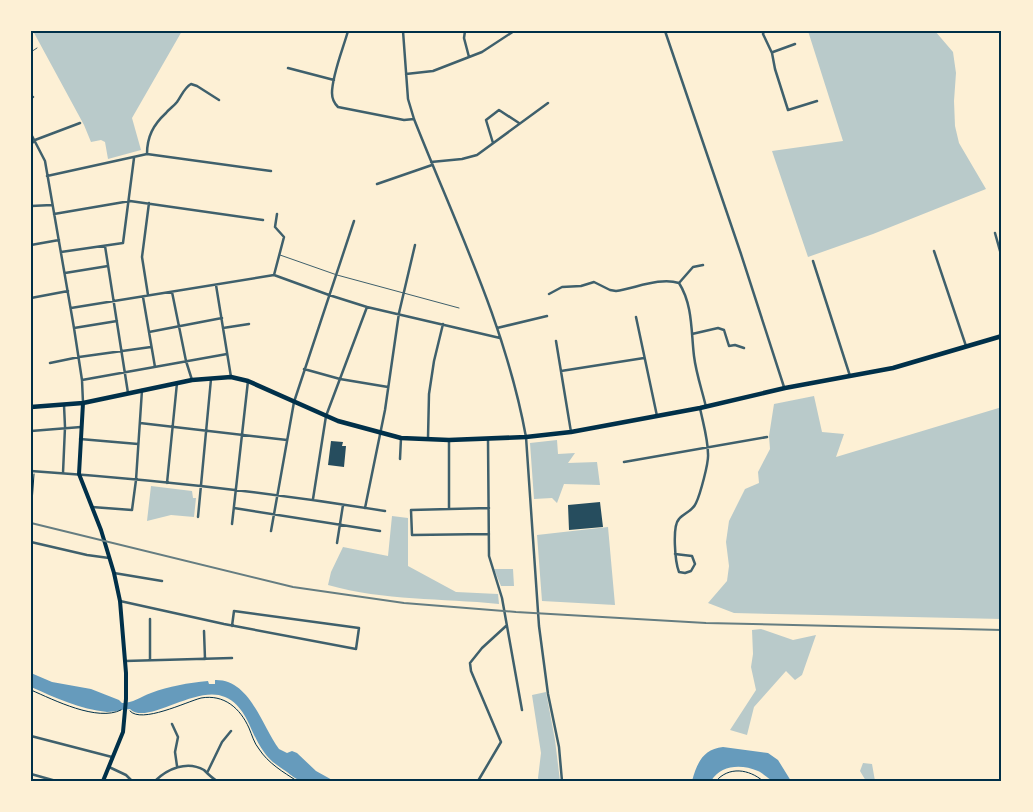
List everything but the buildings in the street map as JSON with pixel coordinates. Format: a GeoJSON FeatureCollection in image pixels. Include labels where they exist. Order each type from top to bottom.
{"type":"FeatureCollection","features":[{"type":"Feature","properties":{"kind":"highway"},"geometry":{"type":"LineString","coordinates":[[31,407],[83,403],[192,380],[231,377],[248,381],[338,421],[401,438],[449,440],[526,437],[571,432],[706,407],[785,388],[893,368],[1002,336]]}},
{"type":"Feature","properties":{"kind":"main road"},"geometry":{"type":"LineString","coordinates":[[83,403],[80,474],[114,573],[120,601],[125,661],[126,699],[123,732],[103,781]]}},
{"type":"Feature","properties":{"kind":"street"},"geometry":{"type":"LineString","coordinates":[[348,31],[334,80],[333,102],[338,107],[404,120],[414,119]]}},
{"type":"Feature","properties":{"kind":"street"},"geometry":{"type":"LineString","coordinates":[[403,31],[408,99],[414,119],[478,275],[501,338],[522,414],[526,437],[539,626],[548,694],[559,747],[562,781]]}},
{"type":"Feature","properties":{"kind":"street"},"geometry":{"type":"LineString","coordinates":[[465,31],[464,38],[468,57]]}},
{"type":"Feature","properties":{"kind":"street"},"geometry":{"type":"LineString","coordinates":[[406,74],[433,70],[482,52],[514,31]]}},
{"type":"Feature","properties":{"kind":"street"},"geometry":{"type":"LineString","coordinates":[[665,31],[785,388]]}},
{"type":"Feature","properties":{"kind":"street"},"geometry":{"type":"LineString","coordinates":[[764,31],[763,34],[772,52],[775,69],[788,110],[817,101]]}},
{"type":"Feature","properties":{"kind":"street"},"geometry":{"type":"LineString","coordinates":[[772,52],[795,44]]}},
{"type":"Feature","properties":{"kind":"street"},"geometry":{"type":"LineString","coordinates":[[288,68],[334,80]]}},
{"type":"Feature","properties":{"kind":"street"},"geometry":{"type":"LineString","coordinates":[[147,154],[147,142],[150,132],[167,111],[176,105],[186,87],[191,84],[198,86],[219,100]]}},
{"type":"Feature","properties":{"kind":"street"},"geometry":{"type":"LineString","coordinates":[[377,184],[431,163],[477,155],[548,102]]}},
{"type":"Feature","properties":{"kind":"street"},"geometry":{"type":"LineString","coordinates":[[493,143],[486,120],[499,110],[519,123]]}},
{"type":"Feature","properties":{"kind":"street"},"geometry":{"type":"LineString","coordinates":[[31,144],[35,140],[80,123]]}},
{"type":"Feature","properties":{"kind":"street"},"geometry":{"type":"LineString","coordinates":[[31,134],[42,153],[47,176],[79,357],[83,403]]}},
{"type":"Feature","properties":{"kind":"street"},"geometry":{"type":"LineString","coordinates":[[47,176],[147,154],[271,171]]}},
{"type":"Feature","properties":{"kind":"street"},"geometry":{"type":"LineString","coordinates":[[61,252],[123,243],[134,158]]}},
{"type":"Feature","properties":{"kind":"street"},"geometry":{"type":"LineString","coordinates":[[54,214],[130,200],[263,220]]}},
{"type":"Feature","properties":{"kind":"street"},"geometry":{"type":"LineString","coordinates":[[148,296],[142,257],[150,203]]}},
{"type":"Feature","properties":{"kind":"street"},"geometry":{"type":"LineString","coordinates":[[31,206],[52,205]]}},
{"type":"Feature","properties":{"kind":"street"},"geometry":{"type":"LineString","coordinates":[[274,275],[284,237],[275,227],[276,214]]}},
{"type":"Feature","properties":{"kind":"street"},"geometry":{"type":"LineString","coordinates":[[271,531],[294,402],[354,221]]}},
{"type":"Feature","properties":{"kind":"street"},"geometry":{"type":"LineString","coordinates":[[994,233],[1002,258]]}},
{"type":"Feature","properties":{"kind":"street"},"geometry":{"type":"LineString","coordinates":[[31,245],[58,240]]}},
{"type":"Feature","properties":{"kind":"street"},"geometry":{"type":"LineString","coordinates":[[365,508],[380,433],[399,314],[415,245]]}},
{"type":"Feature","properties":{"kind":"street"},"geometry":{"type":"LineString","coordinates":[[105,246],[128,394]]}},
{"type":"Feature","properties":{"kind":"street"},"geometry":{"type":"LineString","coordinates":[[934,250],[966,348]]}},
{"type":"Feature","properties":{"kind":"street"},"geometry":{"type":"LineString","coordinates":[[813,261],[850,376]]}},
{"type":"Feature","properties":{"kind":"street"},"geometry":{"type":"LineString","coordinates":[[679,283],[693,267],[702,265]]}},
{"type":"Feature","properties":{"kind":"street"},"geometry":{"type":"LineString","coordinates":[[65,273],[108,266]]}},
{"type":"Feature","properties":{"kind":"street"},"geometry":{"type":"LineString","coordinates":[[71,308],[274,275],[367,307],[501,338]]}},
{"type":"Feature","properties":{"kind":"street"},"geometry":{"type":"LineString","coordinates":[[549,294],[562,288],[581,286],[594,282],[616,291],[660,282],[671,281],[679,283],[684,291],[690,316],[694,358],[706,407]]}},
{"type":"Feature","properties":{"kind":"street"},"geometry":{"type":"LineString","coordinates":[[216,285],[231,377]]}},
{"type":"Feature","properties":{"kind":"street"},"geometry":{"type":"LineString","coordinates":[[31,298],[68,291]]}},
{"type":"Feature","properties":{"kind":"street"},"geometry":{"type":"LineString","coordinates":[[172,292],[186,361],[192,380]]}},
{"type":"Feature","properties":{"kind":"street"},"geometry":{"type":"LineString","coordinates":[[143,296],[155,367]]}},
{"type":"Feature","properties":{"kind":"street"},"geometry":{"type":"LineString","coordinates":[[313,500],[326,416],[367,307]]}},
{"type":"Feature","properties":{"kind":"street"},"geometry":{"type":"LineString","coordinates":[[497,328],[547,316]]}},
{"type":"Feature","properties":{"kind":"street"},"geometry":{"type":"LineString","coordinates":[[636,317],[657,416]]}},
{"type":"Feature","properties":{"kind":"street"},"geometry":{"type":"LineString","coordinates":[[149,332],[222,318]]}},
{"type":"Feature","properties":{"kind":"street"},"geometry":{"type":"LineString","coordinates":[[74,328],[117,321]]}},
{"type":"Feature","properties":{"kind":"street"},"geometry":{"type":"LineString","coordinates":[[223,328],[249,324]]}},
{"type":"Feature","properties":{"kind":"street"},"geometry":{"type":"LineString","coordinates":[[428,440],[434,361],[443,324]]}},
{"type":"Feature","properties":{"kind":"street"},"geometry":{"type":"LineString","coordinates":[[692,334],[718,328],[724,330],[730,346],[735,345],[744,348]]}},
{"type":"Feature","properties":{"kind":"street"},"geometry":{"type":"LineString","coordinates":[[556,341],[571,432]]}},
{"type":"Feature","properties":{"kind":"street"},"geometry":{"type":"LineString","coordinates":[[50,363],[151,347]]}},
{"type":"Feature","properties":{"kind":"street"},"geometry":{"type":"LineString","coordinates":[[82,380],[227,354]]}},
{"type":"Feature","properties":{"kind":"street"},"geometry":{"type":"LineString","coordinates":[[561,371],[644,358]]}},
{"type":"Feature","properties":{"kind":"street"},"geometry":{"type":"LineString","coordinates":[[304,369],[340,379],[388,387]]}},
{"type":"Feature","properties":{"kind":"street"},"geometry":{"type":"LineString","coordinates":[[198,517],[211,378]]}},
{"type":"Feature","properties":{"kind":"street"},"geometry":{"type":"LineString","coordinates":[[232,524],[248,381]]}},
{"type":"Feature","properties":{"kind":"street"},"geometry":{"type":"LineString","coordinates":[[167,484],[177,383]]}},
{"type":"Feature","properties":{"kind":"street"},"geometry":{"type":"LineString","coordinates":[[92,507],[132,510],[142,390]]}},
{"type":"Feature","properties":{"kind":"street"},"geometry":{"type":"LineString","coordinates":[[63,473],[64,405]]}},
{"type":"Feature","properties":{"kind":"street"},"geometry":{"type":"LineString","coordinates":[[675,554],[692,556],[695,564],[691,571],[679,572],[675,554],[678,520],[696,504],[709,457],[700,408]]}},
{"type":"Feature","properties":{"kind":"street"},"geometry":{"type":"LineString","coordinates":[[140,423],[287,440]]}},
{"type":"Feature","properties":{"kind":"street"},"geometry":{"type":"LineString","coordinates":[[31,431],[81,427]]}},
{"type":"Feature","properties":{"kind":"street"},"geometry":{"type":"LineString","coordinates":[[624,462],[766,437]]}},
{"type":"Feature","properties":{"kind":"street"},"geometry":{"type":"LineString","coordinates":[[400,459],[401,438]]}},
{"type":"Feature","properties":{"kind":"street"},"geometry":{"type":"LineString","coordinates":[[488,438],[490,563],[502,598],[522,710]]}},
{"type":"Feature","properties":{"kind":"street"},"geometry":{"type":"LineString","coordinates":[[80,439],[138,444]]}},
{"type":"Feature","properties":{"kind":"street"},"geometry":{"type":"LineString","coordinates":[[449,440],[449,509]]}},
{"type":"Feature","properties":{"kind":"street"},"geometry":{"type":"LineString","coordinates":[[33,471],[80,474],[236,491],[385,511]]}},
{"type":"Feature","properties":{"kind":"street"},"geometry":{"type":"LineString","coordinates":[[337,543],[342,505]]}},
{"type":"Feature","properties":{"kind":"street"},"geometry":{"type":"LineString","coordinates":[[234,508],[380,531]]}},
{"type":"Feature","properties":{"kind":"street"},"geometry":{"type":"LineString","coordinates":[[489,508],[411,510],[412,535],[489,534]]}},
{"type":"Feature","properties":{"kind":"street"},"geometry":{"type":"LineString","coordinates":[[31,542],[87,556],[110,558]]}},
{"type":"Feature","properties":{"kind":"street"},"geometry":{"type":"LineString","coordinates":[[114,573],[162,581]]}},
{"type":"Feature","properties":{"kind":"street"},"geometry":{"type":"LineString","coordinates":[[120,601],[232,626],[356,649],[359,628],[234,611],[232,626]]}},
{"type":"Feature","properties":{"kind":"street"},"geometry":{"type":"LineString","coordinates":[[150,619],[150,660]]}},
{"type":"Feature","properties":{"kind":"street"},"geometry":{"type":"LineString","coordinates":[[478,781],[501,742],[471,671],[470,663],[506,624]]}},
{"type":"Feature","properties":{"kind":"street"},"geometry":{"type":"LineString","coordinates":[[204,631],[205,659]]}},
{"type":"Feature","properties":{"kind":"street"},"geometry":{"type":"LineString","coordinates":[[125,661],[232,658]]}},
{"type":"Feature","properties":{"kind":"street"},"geometry":{"type":"LineString","coordinates":[[172,724],[178,737],[175,752],[177,766]]}},
{"type":"Feature","properties":{"kind":"street"},"geometry":{"type":"LineString","coordinates":[[207,773],[222,742],[231,731]]}},
{"type":"Feature","properties":{"kind":"street"},"geometry":{"type":"LineString","coordinates":[[31,741],[32,736],[113,757]]}},
{"type":"Feature","properties":{"kind":"street"},"geometry":{"type":"LineString","coordinates":[[155,781],[177,766],[202,769],[217,781]]}},
{"type":"Feature","properties":{"kind":"street"},"geometry":{"type":"LineString","coordinates":[[109,767],[126,775],[132,781]]}},
{"type":"Feature","properties":{"kind":"street"},"geometry":{"type":"LineString","coordinates":[[31,774],[56,781]]}},
{"type":"Feature","properties":{"kind":"lane"},"geometry":{"type":"LineString","coordinates":[[31,52],[37,48]]}},
{"type":"Feature","properties":{"kind":"lane"},"geometry":{"type":"LineString","coordinates":[[280,255],[337,275],[459,308]]}},
{"type":"Feature","properties":{"kind":"path"},"geometry":{"type":"LineString","coordinates":[[32,503],[33,471]]}},
{"type":"Feature","properties":{"kind":"path"},"geometry":{"type":"LineString","coordinates":[[31,690],[83,710],[105,714],[122,710]]}},
{"type":"Feature","properties":{"kind":"path"},"geometry":{"type":"LineString","coordinates":[[129,710],[132,714],[137,715],[168,710],[201,698],[209,697],[224,700],[238,710],[243,717],[254,742],[264,757],[298,781]]}},
{"type":"Feature","properties":{"kind":"path"},"geometry":{"type":"LineString","coordinates":[[716,781],[724,773],[737,770],[746,771],[763,781]]}},
{"type":"Feature","properties":{"kind":"shaded area"},"geometry":{"type":"Polygon","coordinates":[[[33,31],[182,31],[132,118],[141,150],[108,159],[105,142],[101,140],[91,142],[84,125],[33,31]]]}},
{"type":"Feature","properties":{"kind":"shaded area"},"geometry":{"type":"Polygon","coordinates":[[[808,31],[935,31],[953,52],[956,73],[955,126],[959,143],[986,189],[873,234],[808,257],[772,151],[843,141],[808,31]]]}},
{"type":"Feature","properties":{"kind":"shaded area"},"geometry":{"type":"Polygon","coordinates":[[[814,396],[822,432],[844,434],[836,457],[1002,407],[1002,619],[734,613],[708,603],[727,581],[729,566],[726,542],[729,521],[745,489],[759,483],[758,472],[770,449],[769,436],[774,404],[814,396]]]}},
{"type":"Feature","properties":{"kind":"shaded area"},"geometry":{"type":"Polygon","coordinates":[[[557,440],[558,454],[575,453],[568,463],[597,462],[600,485],[564,484],[557,503],[552,498],[534,499],[530,443],[557,440]]]}},
{"type":"Feature","properties":{"kind":"shaded area"},"geometry":{"type":"Polygon","coordinates":[[[151,486],[192,491],[193,498],[196,498],[194,517],[171,515],[147,521],[151,486]]]}},
{"type":"Feature","properties":{"kind":"shaded area"},"geometry":{"type":"Polygon","coordinates":[[[392,516],[408,518],[408,566],[456,592],[498,594],[499,604],[371,594],[328,585],[331,572],[343,547],[388,556],[392,516]]]}},
{"type":"Feature","properties":{"kind":"shaded area"},"geometry":{"type":"Polygon","coordinates":[[[608,527],[615,605],[542,601],[537,535],[608,527]]]}},
{"type":"Feature","properties":{"kind":"shaded area"},"geometry":{"type":"Polygon","coordinates":[[[494,569],[513,569],[514,586],[501,586],[494,569]]]}},
{"type":"Feature","properties":{"kind":"shaded area"},"geometry":{"type":"Polygon","coordinates":[[[761,629],[793,640],[816,635],[802,675],[795,680],[786,671],[754,707],[747,735],[730,730],[756,690],[751,667],[753,654],[752,630],[761,629]]]}},
{"type":"Feature","properties":{"kind":"shaded area"},"geometry":{"type":"Polygon","coordinates":[[[546,692],[560,781],[539,781],[538,778],[541,753],[532,695],[546,692]]]}},
{"type":"Feature","properties":{"kind":"shaded area"},"geometry":{"type":"Polygon","coordinates":[[[863,763],[872,764],[875,781],[866,781],[860,771],[863,763]]]}},
{"type":"Feature","properties":{"kind":"water"},"geometry":{"type":"Polygon","coordinates":[[[31,673],[52,682],[91,689],[122,703],[179,685],[208,681],[209,684],[215,684],[215,680],[227,682],[237,687],[246,695],[279,749],[287,753],[292,751],[297,753],[316,771],[334,781],[304,781],[293,777],[274,763],[259,745],[239,707],[225,697],[213,694],[200,696],[148,712],[138,713],[130,709],[107,712],[97,711],[78,706],[31,687],[31,673]]]}},
{"type":"Feature","properties":{"kind":"water"},"geometry":{"type":"Polygon","coordinates":[[[723,747],[768,753],[778,760],[791,781],[773,781],[758,771],[745,767],[732,767],[720,772],[711,781],[692,781],[696,768],[702,758],[710,751],[723,747]]]}},
{"type":"Feature","properties":{"kind":"railway"},"geometry":{"type":"LineString","coordinates":[[31,523],[293,587],[404,603],[516,612],[706,623],[1002,630]]}}]}
